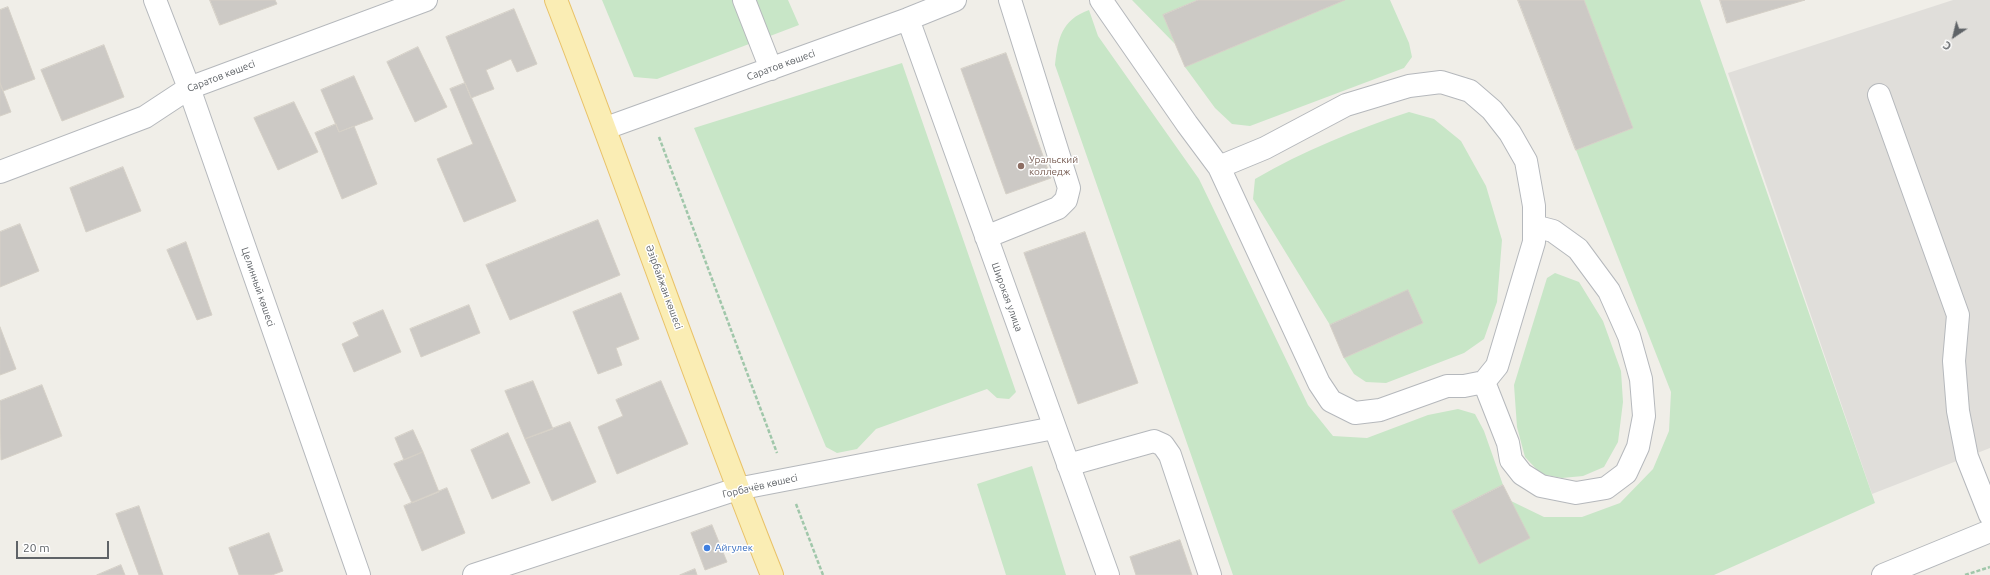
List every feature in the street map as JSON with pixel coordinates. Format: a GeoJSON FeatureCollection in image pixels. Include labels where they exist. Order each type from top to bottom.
{"type":"FeatureCollection","features":[{"type":"Feature","properties":{"kind":"main road","name":"Әзірбайжан көшесі"},"geometry":{"type":"LineString","coordinates":[[556,0],[606,128],[737,489],[772,575]]}},
{"type":"Feature","properties":{"kind":"street","name":"Целинный көшесі"},"geometry":{"type":"LineString","coordinates":[[155,0],[189,88],[359,575]]}},
{"type":"Feature","properties":{"kind":"street","name":"Саратов көшесі"},"geometry":{"type":"LineString","coordinates":[[0,172],[145,117],[189,88],[426,0]]}},
{"type":"Feature","properties":{"kind":"street"},"geometry":{"type":"LineString","coordinates":[[744,0],[771,69]]}},
{"type":"Feature","properties":{"kind":"street","name":"Саратов көшесі"},"geometry":{"type":"LineString","coordinates":[[606,128],[908,19],[955,0]]}},
{"type":"Feature","properties":{"kind":"street"},"geometry":{"type":"LineString","coordinates":[[986,237],[1058,208],[1066,200],[1069,188],[1010,0]]}},
{"type":"Feature","properties":{"kind":"street"},"geometry":{"type":"LineString","coordinates":[[1101,0],[1186,124],[1219,167],[1318,383],[1331,401],[1355,413],[1380,410],[1447,386],[1464,386],[1484,382],[1497,366],[1534,242],[1534,206],[1526,161],[1510,133],[1492,110],[1470,91],[1441,82],[1409,86],[1346,105],[1265,148],[1219,167]]}},
{"type":"Feature","properties":{"kind":"street","name":"Широкая улица"},"geometry":{"type":"LineString","coordinates":[[908,19],[1108,575]]}},
{"type":"Feature","properties":{"kind":"street"},"geometry":{"type":"LineString","coordinates":[[1879,95],[1958,315],[1954,361],[1958,411],[1966,457],[1990,515]]}},
{"type":"Feature","properties":{"kind":"street"},"geometry":{"type":"LineString","coordinates":[[1484,382],[1508,443],[1511,460],[1522,474],[1541,486],[1576,493],[1606,488],[1626,473],[1638,448],[1644,416],[1641,379],[1629,336],[1609,292],[1578,249],[1553,232],[1534,226]]}},
{"type":"Feature","properties":{"kind":"street","name":"Горбачёв көшесі"},"geometry":{"type":"LineString","coordinates":[[474,575],[737,489],[1054,428]]}},
{"type":"Feature","properties":{"kind":"street"},"geometry":{"type":"LineString","coordinates":[[1068,465],[1154,441],[1163,446],[1170,455],[1210,575]]}},
{"type":"Feature","properties":{"kind":"street"},"geometry":{"type":"LineString","coordinates":[[1883,575],[1990,531]]}},
{"type":"Feature","properties":{"kind":"path"},"geometry":{"type":"LineString","coordinates":[[650,112],[823,575]]}},
{"type":"Feature","properties":{"kind":"path"},"geometry":{"type":"LineString","coordinates":[[1965,575],[1990,567]]}},
{"type":"Feature","properties":{"kind":"shaded area"},"geometry":{"type":"Polygon","coordinates":[[[1953,0],[1990,0],[1990,448],[1872,494],[1728,73],[1953,0]]]}},
{"type":"Feature","properties":{"kind":"green space"},"geometry":{"type":"Polygon","coordinates":[[[602,0],[788,0],[799,25],[657,79],[634,77],[602,0]]]}},
{"type":"Feature","properties":{"kind":"green space"},"geometry":{"type":"Polygon","coordinates":[[[1132,0],[1197,0],[1163,15],[1175,44],[1132,0]]]}},
{"type":"Feature","properties":{"kind":"green space"},"geometry":{"type":"Polygon","coordinates":[[[1345,0],[1390,0],[1409,43],[1412,57],[1404,68],[1250,126],[1232,124],[1215,108],[1185,67],[1345,0]]]}},
{"type":"Feature","properties":{"kind":"green space"},"geometry":{"type":"Polygon","coordinates":[[[1584,0],[1700,0],[1875,503],[1714,575],[1233,575],[1055,65],[1060,39],[1067,25],[1072,19],[1089,10],[1098,36],[1199,179],[1308,405],[1333,436],[1367,438],[1428,415],[1458,409],[1475,414],[1484,431],[1503,485],[1452,511],[1479,564],[1511,501],[1544,517],[1582,517],[1620,503],[1653,469],[1669,431],[1671,392],[1576,150],[1633,128],[1584,0]]]}},
{"type":"Feature","properties":{"kind":"green space"},"geometry":{"type":"Polygon","coordinates":[[[902,63],[1016,392],[1009,399],[997,398],[987,389],[876,429],[857,449],[837,453],[826,447],[694,128],[902,63]]]}},
{"type":"Feature","properties":{"kind":"green space"},"geometry":{"type":"Polygon","coordinates":[[[1409,112],[1434,119],[1461,141],[1486,186],[1502,240],[1497,302],[1484,339],[1464,353],[1386,383],[1366,382],[1354,374],[1344,358],[1423,323],[1408,291],[1330,325],[1253,199],[1255,179],[1330,141],[1409,112]]]}},
{"type":"Feature","properties":{"kind":"green space"},"geometry":{"type":"Polygon","coordinates":[[[1555,273],[1579,282],[1603,321],[1621,371],[1623,402],[1618,442],[1604,467],[1583,476],[1562,478],[1541,474],[1525,457],[1517,427],[1514,385],[1547,278],[1555,273]]]}},
{"type":"Feature","properties":{"kind":"green space"},"geometry":{"type":"Polygon","coordinates":[[[1032,466],[1066,575],[1006,575],[977,484],[1032,466]]]}},
{"type":"Feature","properties":{"kind":"building"},"geometry":{"type":"Polygon","coordinates":[[[210,0],[275,0],[277,4],[220,25],[210,0]]]}},
{"type":"Feature","properties":{"kind":"building"},"geometry":{"type":"Polygon","coordinates":[[[1198,0],[1345,0],[1185,67],[1163,15],[1198,0]]]}},
{"type":"Feature","properties":{"kind":"building"},"geometry":{"type":"Polygon","coordinates":[[[1518,0],[1584,0],[1633,128],[1576,150],[1518,0]]]}},
{"type":"Feature","properties":{"kind":"building"},"geometry":{"type":"Polygon","coordinates":[[[1720,0],[1805,0],[1727,23],[1720,0]]]}},
{"type":"Feature","properties":{"kind":"building"},"geometry":{"type":"Polygon","coordinates":[[[8,7],[35,79],[3,91],[0,83],[0,10],[8,7]]]}},
{"type":"Feature","properties":{"kind":"building"},"geometry":{"type":"Polygon","coordinates":[[[514,9],[537,64],[517,72],[511,59],[486,70],[494,89],[471,98],[446,37],[514,9]]]}},
{"type":"Feature","properties":{"kind":"building"},"geometry":{"type":"Polygon","coordinates":[[[104,45],[124,97],[62,121],[41,70],[104,45]]]}},
{"type":"Feature","properties":{"kind":"building"},"geometry":{"type":"Polygon","coordinates":[[[418,47],[447,107],[415,122],[387,62],[418,47]]]}},
{"type":"Feature","properties":{"kind":"building"},"geometry":{"type":"Polygon","coordinates":[[[1006,53],[1051,178],[1006,194],[961,69],[1006,53]]]}},
{"type":"Feature","properties":{"kind":"building"},"geometry":{"type":"Polygon","coordinates":[[[354,76],[373,119],[339,132],[321,90],[354,76]]]}},
{"type":"Feature","properties":{"kind":"building"},"geometry":{"type":"Polygon","coordinates":[[[0,83],[11,112],[0,116],[0,83]]]}},
{"type":"Feature","properties":{"kind":"building"},"geometry":{"type":"Polygon","coordinates":[[[465,83],[516,201],[464,222],[437,159],[473,144],[450,89],[465,83]]]}},
{"type":"Feature","properties":{"kind":"building"},"geometry":{"type":"Polygon","coordinates":[[[294,102],[318,152],[278,170],[254,118],[294,102]]]}},
{"type":"Feature","properties":{"kind":"building"},"geometry":{"type":"Polygon","coordinates":[[[336,124],[339,132],[354,126],[377,184],[342,199],[315,133],[336,124]]]}},
{"type":"Feature","properties":{"kind":"building"},"geometry":{"type":"Polygon","coordinates":[[[123,167],[141,211],[86,232],[70,188],[123,167]]]}},
{"type":"Feature","properties":{"kind":"building"},"geometry":{"type":"Polygon","coordinates":[[[598,220],[620,275],[510,320],[486,265],[598,220]]]}},
{"type":"Feature","properties":{"kind":"building"},"geometry":{"type":"Polygon","coordinates":[[[20,224],[39,271],[0,287],[0,232],[20,224]]]}},
{"type":"Feature","properties":{"kind":"building"},"geometry":{"type":"Polygon","coordinates":[[[1085,232],[1138,383],[1078,404],[1024,253],[1085,232]]]}},
{"type":"Feature","properties":{"kind":"building"},"geometry":{"type":"Polygon","coordinates":[[[186,242],[212,315],[197,320],[167,250],[186,242]]]}},
{"type":"Feature","properties":{"kind":"building"},"geometry":{"type":"Polygon","coordinates":[[[1408,290],[1423,323],[1344,358],[1330,325],[1408,290]]]}},
{"type":"Feature","properties":{"kind":"building"},"geometry":{"type":"Polygon","coordinates":[[[621,293],[639,339],[616,348],[622,365],[598,374],[573,312],[621,293]]]}},
{"type":"Feature","properties":{"kind":"building"},"geometry":{"type":"Polygon","coordinates":[[[469,305],[480,333],[421,357],[410,329],[469,305]]]}},
{"type":"Feature","properties":{"kind":"building"},"geometry":{"type":"Polygon","coordinates":[[[383,310],[401,352],[354,372],[342,344],[359,336],[353,323],[383,310]]]}},
{"type":"Feature","properties":{"kind":"building"},"geometry":{"type":"Polygon","coordinates":[[[0,327],[16,369],[0,375],[0,327]]]}},
{"type":"Feature","properties":{"kind":"building"},"geometry":{"type":"Polygon","coordinates":[[[533,381],[553,429],[525,439],[505,391],[533,381]]]}},
{"type":"Feature","properties":{"kind":"building"},"geometry":{"type":"Polygon","coordinates":[[[661,381],[688,444],[617,474],[598,427],[623,416],[616,400],[661,381]]]}},
{"type":"Feature","properties":{"kind":"building"},"geometry":{"type":"Polygon","coordinates":[[[42,385],[62,436],[1,460],[0,401],[42,385]]]}},
{"type":"Feature","properties":{"kind":"building"},"geometry":{"type":"Polygon","coordinates":[[[570,422],[596,482],[552,501],[525,439],[570,422]]]}},
{"type":"Feature","properties":{"kind":"building"},"geometry":{"type":"Polygon","coordinates":[[[413,430],[423,452],[404,460],[395,438],[413,430]]]}},
{"type":"Feature","properties":{"kind":"building"},"geometry":{"type":"Polygon","coordinates":[[[508,433],[530,483],[492,499],[471,450],[508,433]]]}},
{"type":"Feature","properties":{"kind":"building"},"geometry":{"type":"Polygon","coordinates":[[[423,452],[439,492],[412,503],[394,464],[423,452]]]}},
{"type":"Feature","properties":{"kind":"building"},"geometry":{"type":"Polygon","coordinates":[[[1503,485],[1530,538],[1479,564],[1452,511],[1503,485]]]}},
{"type":"Feature","properties":{"kind":"building"},"geometry":{"type":"Polygon","coordinates":[[[447,488],[465,533],[422,551],[404,506],[447,488]]]}},
{"type":"Feature","properties":{"kind":"building"},"geometry":{"type":"Polygon","coordinates":[[[139,506],[163,575],[139,575],[116,514],[139,506]]]}},
{"type":"Feature","properties":{"kind":"building"},"geometry":{"type":"Polygon","coordinates":[[[712,525],[727,562],[705,570],[691,533],[712,525]]]}},
{"type":"Feature","properties":{"kind":"building"},"geometry":{"type":"Polygon","coordinates":[[[269,533],[283,571],[272,575],[239,575],[229,548],[269,533]]]}},
{"type":"Feature","properties":{"kind":"building"},"geometry":{"type":"Polygon","coordinates":[[[1180,540],[1192,575],[1136,575],[1130,557],[1180,540]]]}},
{"type":"Feature","properties":{"kind":"building"},"geometry":{"type":"Polygon","coordinates":[[[121,565],[125,575],[97,575],[121,565]]]}},
{"type":"Feature","properties":{"kind":"building"},"geometry":{"type":"Polygon","coordinates":[[[695,569],[697,575],[680,575],[695,569]]]}},
{"type":"Feature","properties":{"kind":"place","name":"Уральский колледж"},"geometry":{"type":"Point","coordinates":[1021,166]}},
{"type":"Feature","properties":{"kind":"place","name":"Айгулек"},"geometry":{"type":"Point","coordinates":[707,548]}}]}
